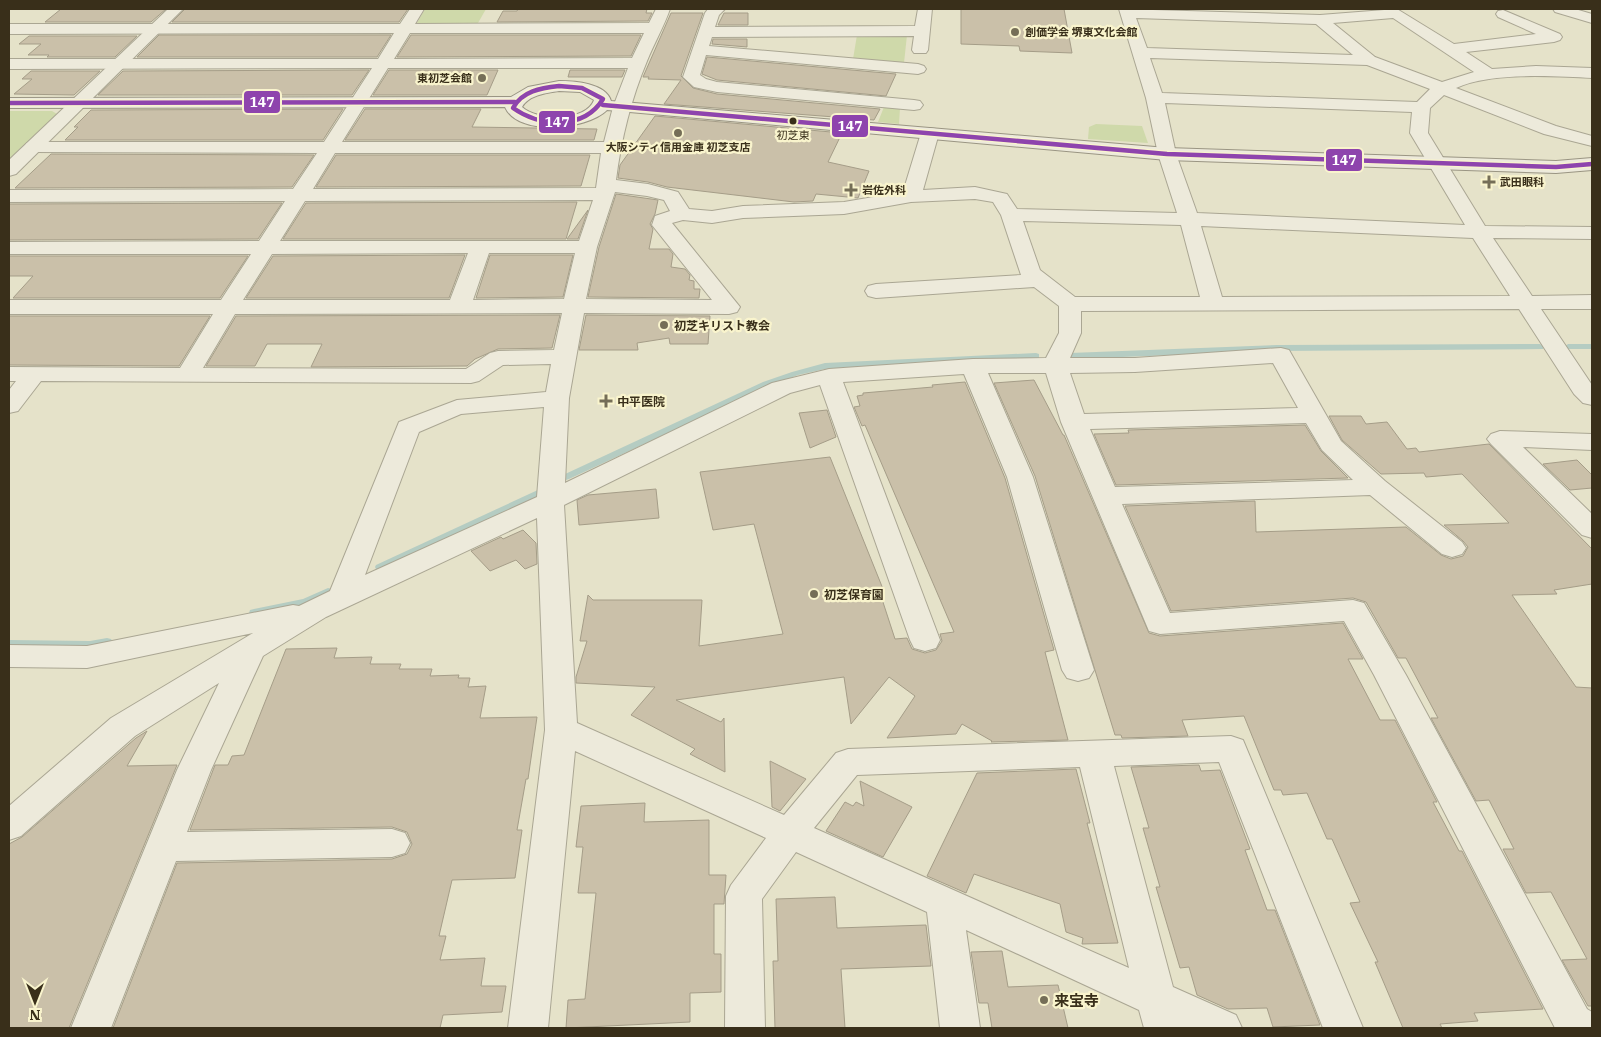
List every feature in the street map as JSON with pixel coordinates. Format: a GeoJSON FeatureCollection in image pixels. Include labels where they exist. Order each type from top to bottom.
{"type":"FeatureCollection","features":[{"type":"Feature","properties":{"kind":"street"},"geometry":{"type":"LineString","coordinates":[[9,170],[176,9]]}},
{"type":"Feature","properties":{"kind":"street"},"geometry":{"type":"LineString","coordinates":[[187,375],[227,306],[300,196],[385,63],[417,9]]}},
{"type":"Feature","properties":{"kind":"street"},"geometry":{"type":"LineString","coordinates":[[528,1028],[561,730],[550,501],[557,398],[587,247],[605,190],[611,148],[622,107],[638,63],[663,9]]}},
{"type":"Feature","properties":{"kind":"street"},"geometry":{"type":"LineString","coordinates":[[718,9],[712,14],[691,77],[700,83],[717,87],[914,105]]}},
{"type":"Feature","properties":{"kind":"street"},"geometry":{"type":"LineString","coordinates":[[911,196],[920,132],[914,105],[925,9]]}},
{"type":"Feature","properties":{"kind":"street"},"geometry":{"type":"LineString","coordinates":[[1560,9],[1592,19]]}},
{"type":"Feature","properties":{"kind":"street"},"geometry":{"type":"LineString","coordinates":[[1212,302],[1189,219],[1167,154],[1155,98],[1127,11],[1320,20],[1393,11],[1490,75]]}},
{"type":"Feature","properties":{"kind":"street"},"geometry":{"type":"LineString","coordinates":[[1452,49],[1554,37],[1503,14]]}},
{"type":"Feature","properties":{"kind":"street"},"geometry":{"type":"LineString","coordinates":[[1320,20],[1369,60],[1550,130],[1592,141]]}},
{"type":"Feature","properties":{"kind":"street"},"geometry":{"type":"LineString","coordinates":[[9,30],[405,29],[487,22],[654,28]]}},
{"type":"Feature","properties":{"kind":"street"},"geometry":{"type":"LineString","coordinates":[[706,32],[922,32]]}},
{"type":"Feature","properties":{"kind":"street"},"geometry":{"type":"LineString","coordinates":[[701,50],[918,69]]}},
{"type":"Feature","properties":{"kind":"street"},"geometry":{"type":"LineString","coordinates":[[1140,53],[1369,60]]}},
{"type":"Feature","properties":{"kind":"street"},"geometry":{"type":"LineString","coordinates":[[516,63],[546,88]]}},
{"type":"Feature","properties":{"kind":"street"},"geometry":{"type":"LineString","coordinates":[[9,64],[638,63]]}},
{"type":"Feature","properties":{"kind":"street"},"geometry":{"type":"LineString","coordinates":[[1588,388],[1525,302],[1419,133],[1421,107],[1442,88],[1478,76],[1522,72],[1592,73]]}},
{"type":"Feature","properties":{"kind":"street"},"geometry":{"type":"LineString","coordinates":[[603,105],[603,99],[598,94],[588,90],[561,87],[546,88],[521,96],[515,102],[513,108],[516,113],[535,121],[548,122],[578,120],[594,113],[603,105],[1167,154],[1556,168],[1592,164]]}},
{"type":"Feature","properties":{"kind":"street"},"geometry":{"type":"LineString","coordinates":[[1155,98],[1421,107]]}},
{"type":"Feature","properties":{"kind":"street"},"geometry":{"type":"LineString","coordinates":[[9,104],[515,102]]}},
{"type":"Feature","properties":{"kind":"street"},"geometry":{"type":"LineString","coordinates":[[33,147],[611,148]]}},
{"type":"Feature","properties":{"kind":"street"},"geometry":{"type":"LineString","coordinates":[[9,196],[300,196],[648,190],[671,196],[682,214]]}},
{"type":"Feature","properties":{"kind":"street"},"geometry":{"type":"LineString","coordinates":[[9,307],[729,307],[662,225],[662,220],[682,214],[712,217],[744,212],[844,208],[911,196],[975,193],[1000,198],[1011,215],[1030,272],[1070,304],[1592,302]]}},
{"type":"Feature","properties":{"kind":"street"},"geometry":{"type":"LineString","coordinates":[[1011,215],[1189,219],[1480,232],[1592,233]]}},
{"type":"Feature","properties":{"kind":"street"},"geometry":{"type":"LineString","coordinates":[[460,307],[481,247]]}},
{"type":"Feature","properties":{"kind":"street"},"geometry":{"type":"LineString","coordinates":[[9,248],[587,247]]}},
{"type":"Feature","properties":{"kind":"street"},"geometry":{"type":"LineString","coordinates":[[876,291],[1040,280]]}},
{"type":"Feature","properties":{"kind":"street"},"geometry":{"type":"LineString","coordinates":[[1070,304],[1070,332],[1055,364],[1074,422],[1160,624],[1353,610],[1390,675],[1571,1026]]}},
{"type":"Feature","properties":{"kind":"street"},"geometry":{"type":"LineString","coordinates":[[9,826],[123,727],[315,610],[550,501],[781,388],[828,376],[973,366],[1135,365],[1282,355],[1331,445],[1376,487],[1452,548]]}},
{"type":"Feature","properties":{"kind":"street"},"geometry":{"type":"LineString","coordinates":[[9,374],[471,376],[498,358],[565,357]]}},
{"type":"Feature","properties":{"kind":"street"},"geometry":{"type":"LineString","coordinates":[[973,366],[1020,477],[1078,670]]}},
{"type":"Feature","properties":{"kind":"street"},"geometry":{"type":"LineString","coordinates":[[9,406],[34,374]]}},
{"type":"Feature","properties":{"kind":"street"},"geometry":{"type":"LineString","coordinates":[[828,376],[925,640]]}},
{"type":"Feature","properties":{"kind":"street"},"geometry":{"type":"LineString","coordinates":[[342,598],[408,427],[456,407],[557,398]]}},
{"type":"Feature","properties":{"kind":"street"},"geometry":{"type":"LineString","coordinates":[[1074,422],[1314,415]]}},
{"type":"Feature","properties":{"kind":"street"},"geometry":{"type":"LineString","coordinates":[[1592,442],[1500,439],[1592,530]]}},
{"type":"Feature","properties":{"kind":"street"},"geometry":{"type":"LineString","coordinates":[[1107,496],[1376,487]]}},
{"type":"Feature","properties":{"kind":"street"},"geometry":{"type":"LineString","coordinates":[[9,656],[87,657],[315,610]]}},
{"type":"Feature","properties":{"kind":"street"},"geometry":{"type":"LineString","coordinates":[[91,1028],[194,770],[251,648]]}},
{"type":"Feature","properties":{"kind":"street"},"geometry":{"type":"LineString","coordinates":[[561,730],[944,902],[1161,1014],[1222,1028]]}},
{"type":"Feature","properties":{"kind":"street"},"geometry":{"type":"LineString","coordinates":[[745,1028],[744,896],[790,832],[848,762],[1231,749],[1343,1028]]}},
{"type":"Feature","properties":{"kind":"street"},"geometry":{"type":"LineString","coordinates":[[1094,754],[1161,1014]]}},
{"type":"Feature","properties":{"kind":"street"},"geometry":{"type":"LineString","coordinates":[[164,847],[392,843]]}},
{"type":"Feature","properties":{"kind":"street"},"geometry":{"type":"LineString","coordinates":[[944,902],[960,1028]]}},
{"type":"Feature","properties":{"kind":"green space"},"geometry":{"type":"Polygon","coordinates":[[[425,9],[486,9],[478,23],[472,25],[421,25],[417,23],[425,9]]]}},
{"type":"Feature","properties":{"kind":"green space"},"geometry":{"type":"Polygon","coordinates":[[[857,35],[907,35],[904,63],[853,59],[857,35]]]}},
{"type":"Feature","properties":{"kind":"green space"},"geometry":{"type":"Polygon","coordinates":[[[884,107],[900,108],[899,124],[878,122],[884,107]]]}},
{"type":"Feature","properties":{"kind":"green space"},"geometry":{"type":"Polygon","coordinates":[[[9,111],[52,111],[57,114],[9,160],[9,111]]]}},
{"type":"Feature","properties":{"kind":"green space"},"geometry":{"type":"Polygon","coordinates":[[[1096,124],[1142,126],[1148,143],[1088,139],[1089,127],[1096,124]]]}},
{"type":"Feature","properties":{"kind":"building"},"geometry":{"type":"Polygon","coordinates":[[[61,9],[166,9],[151,22],[45,22],[61,9]]]}},
{"type":"Feature","properties":{"kind":"building"},"geometry":{"type":"Polygon","coordinates":[[[185,9],[408,9],[399,22],[172,22],[185,9]]]}},
{"type":"Feature","properties":{"kind":"building"},"geometry":{"type":"Polygon","coordinates":[[[518,9],[647,9],[646,13],[652,13],[648,21],[497,22],[503,11],[517,11],[518,9]]]}},
{"type":"Feature","properties":{"kind":"building","name":"創価学会 堺東文化会館"},"geometry":{"type":"Polygon","coordinates":[[[961,9],[1064,9],[1072,53],[1020,51],[1019,46],[961,44],[961,9]]]}},
{"type":"Feature","properties":{"kind":"building"},"geometry":{"type":"Polygon","coordinates":[[[671,13],[703,13],[681,76],[693,88],[717,94],[880,109],[874,120],[664,104],[681,80],[648,79],[649,77],[643,77],[671,13]]]}},
{"type":"Feature","properties":{"kind":"building"},"geometry":{"type":"Polygon","coordinates":[[[724,13],[748,13],[748,25],[718,25],[724,13]]]}},
{"type":"Feature","properties":{"kind":"building"},"geometry":{"type":"Polygon","coordinates":[[[159,35],[391,35],[377,57],[137,57],[159,35]]]}},
{"type":"Feature","properties":{"kind":"building"},"geometry":{"type":"Polygon","coordinates":[[[411,35],[641,35],[631,56],[397,57],[411,35]]]}},
{"type":"Feature","properties":{"kind":"building"},"geometry":{"type":"Polygon","coordinates":[[[29,36],[137,36],[115,57],[47,57],[49,55],[28,55],[41,44],[19,44],[29,36]]]}},
{"type":"Feature","properties":{"kind":"building"},"geometry":{"type":"Polygon","coordinates":[[[713,39],[747,39],[747,47],[712,44],[713,39]]]}},
{"type":"Feature","properties":{"kind":"building"},"geometry":{"type":"Polygon","coordinates":[[[707,57],[896,74],[886,96],[717,80],[702,74],[707,57]]]}},
{"type":"Feature","properties":{"kind":"building"},"geometry":{"type":"Polygon","coordinates":[[[369,70],[352,95],[98,95],[123,71],[369,70]]]}},
{"type":"Feature","properties":{"kind":"building"},"geometry":{"type":"Polygon","coordinates":[[[389,70],[498,70],[487,95],[373,95],[389,70]]]}},
{"type":"Feature","properties":{"kind":"building"},"geometry":{"type":"Polygon","coordinates":[[[570,70],[625,70],[622,77],[568,77],[570,70]]]}},
{"type":"Feature","properties":{"kind":"building"},"geometry":{"type":"Polygon","coordinates":[[[31,71],[100,71],[74,95],[14,94],[32,79],[22,79],[31,71]]]}},
{"type":"Feature","properties":{"kind":"building"},"geometry":{"type":"Polygon","coordinates":[[[343,109],[323,140],[65,140],[78,127],[74,127],[91,110],[343,109]]]}},
{"type":"Feature","properties":{"kind":"building"},"geometry":{"type":"Polygon","coordinates":[[[365,109],[481,109],[472,127],[597,129],[594,140],[345,140],[365,109]]]}},
{"type":"Feature","properties":{"kind":"building"},"geometry":{"type":"Polygon","coordinates":[[[655,116],[842,133],[828,162],[869,171],[858,198],[816,194],[813,201],[794,202],[667,187],[618,178],[620,165],[655,116]]]}},
{"type":"Feature","properties":{"kind":"building"},"geometry":{"type":"Polygon","coordinates":[[[51,154],[314,155],[292,187],[15,188],[51,154]]]}},
{"type":"Feature","properties":{"kind":"building"},"geometry":{"type":"Polygon","coordinates":[[[336,155],[590,155],[581,186],[316,187],[336,155]]]}},
{"type":"Feature","properties":{"kind":"building"},"geometry":{"type":"Polygon","coordinates":[[[616,194],[658,200],[655,214],[650,224],[653,229],[649,249],[669,249],[673,254],[671,267],[685,269],[690,275],[689,280],[694,281],[694,289],[700,289],[699,298],[588,297],[599,247],[616,194]]]}},
{"type":"Feature","properties":{"kind":"building"},"geometry":{"type":"Polygon","coordinates":[[[577,202],[566,239],[283,239],[306,203],[577,202]]]}},
{"type":"Feature","properties":{"kind":"building"},"geometry":{"type":"Polygon","coordinates":[[[282,203],[258,239],[9,240],[9,204],[282,203]]]}},
{"type":"Feature","properties":{"kind":"building"},"geometry":{"type":"Polygon","coordinates":[[[588,210],[578,239],[567,239],[588,210]]]}},
{"type":"Feature","properties":{"kind":"building"},"geometry":{"type":"Polygon","coordinates":[[[465,255],[449,298],[246,298],[273,256],[465,255]]]}},
{"type":"Feature","properties":{"kind":"building"},"geometry":{"type":"Polygon","coordinates":[[[490,255],[573,255],[563,297],[476,298],[490,255]]]}},
{"type":"Feature","properties":{"kind":"building"},"geometry":{"type":"Polygon","coordinates":[[[9,256],[248,256],[220,298],[13,298],[33,276],[9,276],[9,256]]]}},
{"type":"Feature","properties":{"kind":"building"},"geometry":{"type":"Polygon","coordinates":[[[560,315],[552,348],[498,349],[475,359],[467,366],[311,367],[322,344],[267,344],[255,366],[206,366],[236,316],[560,315]]]}},
{"type":"Feature","properties":{"kind":"building"},"geometry":{"type":"Polygon","coordinates":[[[586,315],[710,316],[708,344],[670,344],[669,338],[637,343],[638,350],[579,350],[586,315]]]}},
{"type":"Feature","properties":{"kind":"building"},"geometry":{"type":"Polygon","coordinates":[[[9,316],[210,316],[179,366],[9,365],[9,316]]]}},
{"type":"Feature","properties":{"kind":"building"},"geometry":{"type":"Polygon","coordinates":[[[1034,380],[1064,435],[1149,633],[1160,636],[1343,623],[1363,659],[1348,659],[1380,720],[1395,720],[1437,802],[1433,802],[1459,851],[1462,851],[1543,1009],[1474,1013],[1478,1021],[1440,1024],[1442,1028],[1403,1028],[1375,962],[1378,962],[1350,903],[1360,902],[1332,839],[1327,839],[1307,793],[1283,795],[1281,790],[1274,790],[1244,716],[1182,720],[1188,736],[1122,738],[1121,735],[1115,735],[1035,476],[994,383],[1034,380]]]}},
{"type":"Feature","properties":{"kind":"building"},"geometry":{"type":"Polygon","coordinates":[[[965,382],[1005,478],[1054,650],[1045,652],[1068,740],[991,742],[962,724],[956,734],[887,738],[915,696],[889,677],[851,724],[844,677],[676,700],[721,722],[724,718],[725,772],[690,754],[695,749],[631,715],[655,687],[576,683],[576,677],[587,641],[580,641],[588,595],[593,600],[702,600],[699,646],[783,634],[754,524],[713,530],[700,472],[830,457],[883,589],[879,590],[895,639],[907,638],[912,649],[925,653],[936,650],[942,641],[940,634],[954,632],[865,425],[862,426],[854,407],[860,406],[857,396],[863,395],[863,393],[933,387],[932,385],[965,382]]]}},
{"type":"Feature","properties":{"kind":"building"},"geometry":{"type":"Polygon","coordinates":[[[827,410],[836,437],[810,448],[799,413],[827,410]]]}},
{"type":"Feature","properties":{"kind":"building"},"geometry":{"type":"Polygon","coordinates":[[[1329,416],[1361,416],[1366,424],[1387,422],[1407,449],[1416,448],[1419,452],[1489,444],[1592,549],[1592,584],[1554,590],[1557,594],[1512,595],[1576,687],[1592,688],[1592,1006],[1588,1006],[1562,960],[1587,959],[1551,892],[1526,893],[1503,849],[1514,849],[1489,800],[1476,801],[1431,718],[1438,718],[1406,658],[1398,658],[1366,602],[1353,598],[1171,611],[1125,506],[1255,501],[1256,532],[1406,527],[1441,555],[1451,559],[1463,556],[1468,547],[1444,525],[1509,523],[1462,474],[1426,477],[1424,473],[1381,474],[1342,440],[1329,416]]]}},
{"type":"Feature","properties":{"kind":"building"},"geometry":{"type":"Polygon","coordinates":[[[1305,425],[1321,451],[1348,478],[1116,485],[1094,434],[1129,433],[1128,430],[1305,425]]]}},
{"type":"Feature","properties":{"kind":"building"},"geometry":{"type":"Polygon","coordinates":[[[1577,460],[1592,475],[1592,488],[1570,490],[1543,464],[1577,460]]]}},
{"type":"Feature","properties":{"kind":"building"},"geometry":{"type":"Polygon","coordinates":[[[656,489],[659,518],[579,525],[577,500],[588,495],[656,489]]]}},
{"type":"Feature","properties":{"kind":"building"},"geometry":{"type":"Polygon","coordinates":[[[523,530],[536,543],[537,564],[525,569],[516,560],[490,571],[471,551],[501,537],[503,539],[523,530]]]}},
{"type":"Feature","properties":{"kind":"building"},"geometry":{"type":"Polygon","coordinates":[[[337,648],[334,658],[372,657],[370,664],[401,664],[399,669],[432,669],[430,676],[459,675],[458,678],[470,678],[468,687],[486,686],[480,718],[537,717],[528,779],[526,779],[517,830],[522,830],[515,878],[452,880],[439,936],[446,936],[440,960],[485,958],[481,986],[506,986],[502,1012],[443,1015],[440,1028],[113,1028],[177,863],[392,859],[407,854],[412,844],[407,832],[392,827],[190,830],[215,765],[228,765],[232,756],[244,755],[286,649],[337,648]]]}},
{"type":"Feature","properties":{"kind":"building"},"geometry":{"type":"Polygon","coordinates":[[[147,731],[127,766],[177,765],[69,1028],[9,1028],[9,844],[22,837],[136,738],[147,731]]]}},
{"type":"Feature","properties":{"kind":"building"},"geometry":{"type":"Polygon","coordinates":[[[770,761],[806,779],[780,811],[772,807],[770,761]]]}},
{"type":"Feature","properties":{"kind":"building"},"geometry":{"type":"Polygon","coordinates":[[[1199,765],[1201,771],[1220,770],[1250,849],[1245,850],[1267,910],[1275,910],[1320,1025],[1273,1027],[1267,1008],[1228,1009],[1197,995],[1189,967],[1180,968],[1156,887],[1160,887],[1143,828],[1149,828],[1131,767],[1199,765]]]}},
{"type":"Feature","properties":{"kind":"building"},"geometry":{"type":"Polygon","coordinates":[[[1076,769],[1090,823],[1087,823],[1118,943],[1082,944],[1083,938],[1066,932],[1060,904],[974,874],[966,893],[927,876],[977,773],[1076,769]]]}},
{"type":"Feature","properties":{"kind":"building"},"geometry":{"type":"Polygon","coordinates":[[[860,781],[912,807],[883,857],[826,831],[845,802],[853,806],[856,802],[864,806],[860,781]]]}},
{"type":"Feature","properties":{"kind":"building"},"geometry":{"type":"Polygon","coordinates":[[[645,803],[644,822],[709,820],[709,875],[726,875],[724,904],[714,904],[714,954],[721,954],[721,992],[690,993],[690,1022],[566,1028],[568,1000],[585,999],[596,893],[578,893],[583,847],[576,847],[581,806],[645,803]]]}},
{"type":"Feature","properties":{"kind":"building"},"geometry":{"type":"Polygon","coordinates":[[[835,897],[837,928],[926,925],[931,966],[841,969],[845,1028],[775,1028],[773,961],[778,961],[776,899],[835,897]]]}},
{"type":"Feature","properties":{"kind":"building"},"geometry":{"type":"Polygon","coordinates":[[[1002,951],[1008,987],[1058,985],[1068,1028],[992,1028],[988,1003],[979,1003],[971,952],[1002,951]]]}},
{"type":"Feature","properties":{"kind":"waterway"},"geometry":{"type":"LineString","coordinates":[[1070,356],[1277,348],[1540,347]]}},
{"type":"Feature","properties":{"kind":"waterway"},"geometry":{"type":"LineString","coordinates":[[1568,347],[1592,347]]}},
{"type":"Feature","properties":{"kind":"waterway"},"geometry":{"type":"LineString","coordinates":[[566,477],[766,384],[810,369],[825,366],[1036,356]]}},
{"type":"Feature","properties":{"kind":"waterway"},"geometry":{"type":"LineString","coordinates":[[380,567],[540,492]]}},
{"type":"Feature","properties":{"kind":"waterway"},"geometry":{"type":"LineString","coordinates":[[254,613],[306,602],[328,592]]}},
{"type":"Feature","properties":{"kind":"waterway"},"geometry":{"type":"LineString","coordinates":[[9,644],[90,645],[107,642]]}},
{"type":"Feature","properties":{"kind":"transit line","name":"147"},"geometry":{"type":"LineString","coordinates":[[559,86],[582,88],[593,92],[603,99],[597,109],[587,116],[562,122],[534,119],[522,115],[513,108],[516,102],[526,94],[539,89],[559,86]]}},
{"type":"Feature","properties":{"kind":"transit line","name":"147"},"geometry":{"type":"LineString","coordinates":[[9,103],[515,102]]}},
{"type":"Feature","properties":{"kind":"transit line","name":"147"},"geometry":{"type":"LineString","coordinates":[[603,105],[1167,154],[1556,167],[1592,164]]}},
{"type":"Feature","properties":{"kind":"place","name":"創価学会 堺東文化会館"},"geometry":{"type":"Point","coordinates":[1015,32]}},
{"type":"Feature","properties":{"kind":"place","name":"東初芝会館"},"geometry":{"type":"Point","coordinates":[482,78]}},
{"type":"Feature","properties":{"kind":"place","name":"初芝東"},"geometry":{"type":"Point","coordinates":[793,121]}},
{"type":"Feature","properties":{"kind":"place","name":"大阪シティ信用金庫 初芝支店"},"geometry":{"type":"Point","coordinates":[678,133]}},
{"type":"Feature","properties":{"kind":"place","name":"武田眼科"},"geometry":{"type":"Point","coordinates":[1489,182]}},
{"type":"Feature","properties":{"kind":"place","name":"岩佐外科"},"geometry":{"type":"Point","coordinates":[851,190]}},
{"type":"Feature","properties":{"kind":"place","name":"初芝キリスト教会"},"geometry":{"type":"Point","coordinates":[664,325]}},
{"type":"Feature","properties":{"kind":"place","name":"中平医院"},"geometry":{"type":"Point","coordinates":[606,401]}},
{"type":"Feature","properties":{"kind":"place","name":"初芝保育園"},"geometry":{"type":"Point","coordinates":[814,594]}},
{"type":"Feature","properties":{"kind":"place","name":"来宝寺"},"geometry":{"type":"Point","coordinates":[1044,1000]}}]}
